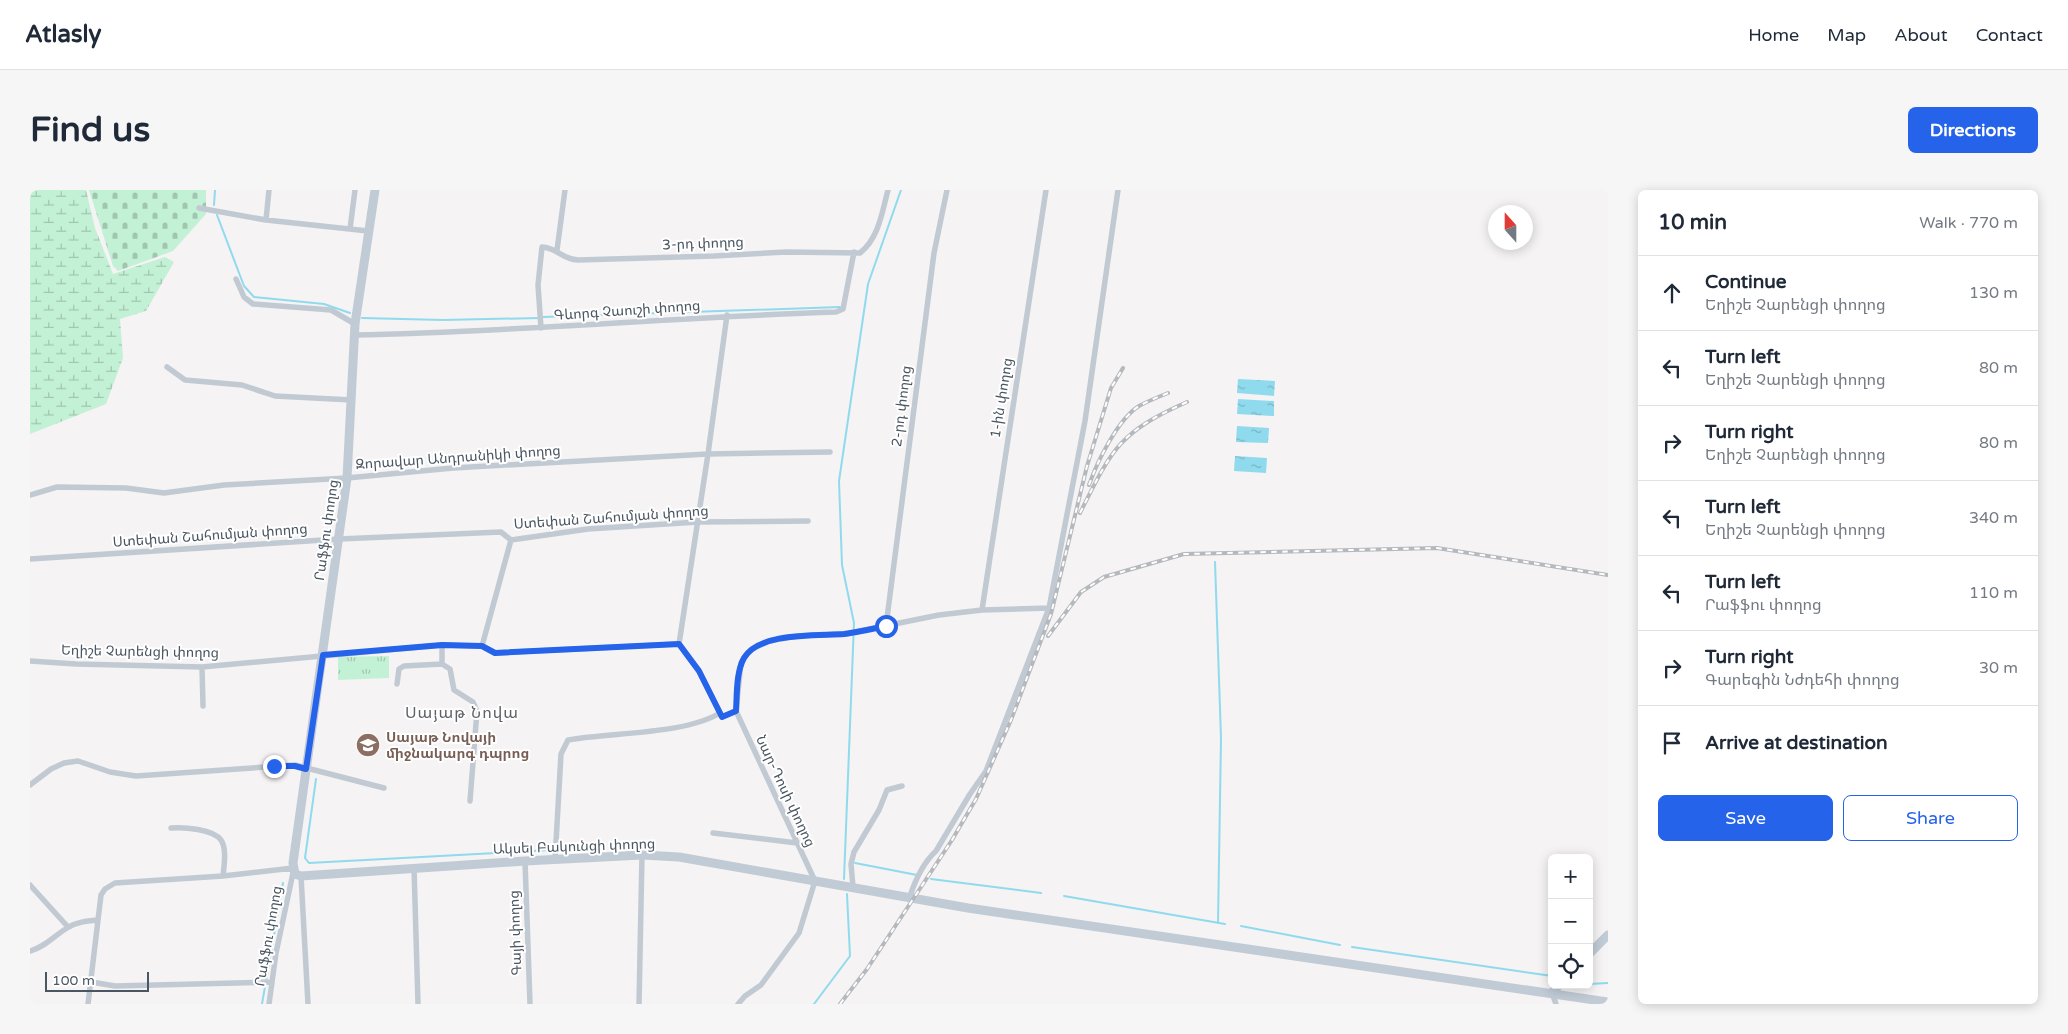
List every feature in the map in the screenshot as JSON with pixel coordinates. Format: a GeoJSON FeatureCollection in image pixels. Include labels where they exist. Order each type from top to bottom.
{"type":"FeatureCollection","features":[{"type":"Feature","properties":{"kind":"main road","name":"Րաֆֆու փողոց"},"geometry":{"type":"LineString","coordinates":[[296,873],[306,769],[347,478],[355,324],[375,190]]}},
{"type":"Feature","properties":{"kind":"main road","name":"Ակսել Բակունցի փողոց"},"geometry":{"type":"LineString","coordinates":[[296,873],[525,861],[679,856],[910,896],[968,908],[1608,1002]]}},
{"type":"Feature","properties":{"kind":"main road"},"geometry":{"type":"LineString","coordinates":[[1593,950],[1608,936]]}},
{"type":"Feature","properties":{"kind":"main road"},"geometry":{"type":"LineString","coordinates":[[1552,994],[1556,989]]}},
{"type":"Feature","properties":{"kind":"street"},"geometry":{"type":"LineString","coordinates":[[266,220],[269,190]]}},
{"type":"Feature","properties":{"kind":"street"},"geometry":{"type":"LineString","coordinates":[[350,229],[355,190]]}},
{"type":"Feature","properties":{"kind":"street"},"geometry":{"type":"LineString","coordinates":[[541,328],[538,284],[542,247],[557,250],[565,190]]}},
{"type":"Feature","properties":{"kind":"street"},"geometry":{"type":"LineString","coordinates":[[854,252],[860,253],[869,246],[874,237],[888,190]]}},
{"type":"Feature","properties":{"kind":"street","name":"2-րդ փողոց"},"geometry":{"type":"LineString","coordinates":[[886,626],[934,252],[947,190]]}},
{"type":"Feature","properties":{"kind":"street","name":"1-ին փողոց"},"geometry":{"type":"LineString","coordinates":[[982,610],[1046,190]]}},
{"type":"Feature","properties":{"kind":"street"},"geometry":{"type":"LineString","coordinates":[[910,896],[914,883],[986,771],[1049,608],[1085,421],[1118,190]]}},
{"type":"Feature","properties":{"kind":"street"},"geometry":{"type":"LineString","coordinates":[[199,208],[266,220],[368,231]]}},
{"type":"Feature","properties":{"kind":"street","name":"3-րդ փողոց"},"geometry":{"type":"LineString","coordinates":[[557,250],[563,257],[578,260],[786,252],[854,252]]}},
{"type":"Feature","properties":{"kind":"street","name":"Գևորգ Չաուշի փողոց"},"geometry":{"type":"LineString","coordinates":[[354,335],[541,328],[726,315],[836,312],[843,309],[854,252]]}},
{"type":"Feature","properties":{"kind":"street"},"geometry":{"type":"LineString","coordinates":[[236,280],[244,297],[253,304],[331,310],[355,324]]}},
{"type":"Feature","properties":{"kind":"street"},"geometry":{"type":"LineString","coordinates":[[726,315],[708,454],[679,644],[699,671],[722,717],[736,711],[741,664],[752,649],[769,641],[797,636],[845,634],[982,610],[1049,608]]}},
{"type":"Feature","properties":{"kind":"street"},"geometry":{"type":"LineString","coordinates":[[167,367],[186,380],[242,385],[275,396],[352,400]]}},
{"type":"Feature","properties":{"kind":"street","name":"Զորավար Անդրանիկի փողոց"},"geometry":{"type":"LineString","coordinates":[[30,495],[57,487],[126,488],[164,493],[224,485],[347,478],[453,468],[708,454],[830,452]]}},
{"type":"Feature","properties":{"kind":"street","name":"Ստեփան Շահումյան փողոց"},"geometry":{"type":"LineString","coordinates":[[30,559],[339,539],[501,532],[511,540],[588,530],[698,522],[808,521]]}},
{"type":"Feature","properties":{"kind":"street"},"geometry":{"type":"LineString","coordinates":[[482,646],[511,540]]}},
{"type":"Feature","properties":{"kind":"street","name":"Եղիշե Չարենցի փողոց"},"geometry":{"type":"LineString","coordinates":[[30,661],[202,667],[442,645],[482,646],[495,653],[679,644]]}},
{"type":"Feature","properties":{"kind":"street"},"geometry":{"type":"LineString","coordinates":[[442,645],[442,664]]}},
{"type":"Feature","properties":{"kind":"street"},"geometry":{"type":"LineString","coordinates":[[397,684],[398,669],[404,666],[442,664],[450,669],[454,690],[472,702],[477,711],[470,801]]}},
{"type":"Feature","properties":{"kind":"street"},"geometry":{"type":"LineString","coordinates":[[202,667],[203,706]]}},
{"type":"Feature","properties":{"kind":"street","name":"Նար-Դոսի փողոց"},"geometry":{"type":"LineString","coordinates":[[736,711],[759,765],[784,810],[815,881]]}},
{"type":"Feature","properties":{"kind":"street"},"geometry":{"type":"LineString","coordinates":[[555,860],[562,754],[568,740],[655,730],[708,720],[720,713]]}},
{"type":"Feature","properties":{"kind":"street"},"geometry":{"type":"LineString","coordinates":[[30,785],[51,769],[64,763],[78,761],[110,772],[136,776],[295,766],[384,788]]}},
{"type":"Feature","properties":{"kind":"street"},"geometry":{"type":"LineString","coordinates":[[853,887],[851,864],[854,852],[879,810],[887,790],[902,786]]}},
{"type":"Feature","properties":{"kind":"street"},"geometry":{"type":"LineString","coordinates":[[171,828],[195,829],[215,836],[222,841],[224,851],[223,876]]}},
{"type":"Feature","properties":{"kind":"street"},"geometry":{"type":"LineString","coordinates":[[713,833],[797,843]]}},
{"type":"Feature","properties":{"kind":"street"},"geometry":{"type":"LineString","coordinates":[[639,1004],[642,856]]}},
{"type":"Feature","properties":{"kind":"street","name":"Գայի փողոց"},"geometry":{"type":"LineString","coordinates":[[525,861],[530,1004]]}},
{"type":"Feature","properties":{"kind":"street"},"geometry":{"type":"LineString","coordinates":[[414,867],[418,1004]]}},
{"type":"Feature","properties":{"kind":"street"},"geometry":{"type":"LineString","coordinates":[[88,1004],[101,895],[105,889],[115,883],[296,873],[308,1004]]}},
{"type":"Feature","properties":{"kind":"street","name":"Րաֆֆու փողոց"},"geometry":{"type":"LineString","coordinates":[[269,1004],[272,982],[296,873]]}},
{"type":"Feature","properties":{"kind":"street"},"geometry":{"type":"LineString","coordinates":[[738,1004],[745,996],[761,985],[799,933],[815,881]]}},
{"type":"Feature","properties":{"kind":"street"},"geometry":{"type":"LineString","coordinates":[[30,885],[68,927]]}},
{"type":"Feature","properties":{"kind":"street"},"geometry":{"type":"LineString","coordinates":[[30,951],[43,946],[68,927],[81,922],[98,920]]}},
{"type":"Feature","properties":{"kind":"street"},"geometry":{"type":"LineString","coordinates":[[91,982],[115,986],[272,982]]}},
{"type":"Feature","properties":{"kind":"street"},"geometry":{"type":"LineString","coordinates":[[1552,994],[1556,1004]]}},
{"type":"Feature","properties":{"kind":"green space"},"geometry":{"type":"Polygon","coordinates":[[[30,190],[86,190],[95,228],[113,274],[165,257],[174,262],[146,311],[120,319],[123,358],[106,404],[30,434],[30,190]]]}},
{"type":"Feature","properties":{"kind":"green space"},"geometry":{"type":"Polygon","coordinates":[[[89,190],[206,190],[206,214],[173,251],[118,271],[113,266],[89,190]]]}},
{"type":"Feature","properties":{"kind":"green space"},"geometry":{"type":"Polygon","coordinates":[[[389,656],[389,678],[338,680],[338,657],[389,656]]]}},
{"type":"Feature","properties":{"kind":"water"},"geometry":{"type":"Polygon","coordinates":[[[1238,379],[1275,381],[1274,396],[1237,393],[1238,379]]]}},
{"type":"Feature","properties":{"kind":"water"},"geometry":{"type":"Polygon","coordinates":[[[1238,399],[1274,401],[1274,416],[1237,414],[1238,399]]]}},
{"type":"Feature","properties":{"kind":"water"},"geometry":{"type":"Polygon","coordinates":[[[1237,426],[1269,428],[1268,443],[1236,442],[1237,426]]]}},
{"type":"Feature","properties":{"kind":"water"},"geometry":{"type":"Polygon","coordinates":[[[1235,456],[1267,458],[1266,473],[1234,471],[1235,456]]]}},
{"type":"Feature","properties":{"kind":"waterway"},"geometry":{"type":"LineString","coordinates":[[214,205],[215,190]]}},
{"type":"Feature","properties":{"kind":"waterway"},"geometry":{"type":"LineString","coordinates":[[844,879],[854,623],[842,565],[839,481],[868,284],[901,190]]}},
{"type":"Feature","properties":{"kind":"waterway"},"geometry":{"type":"LineString","coordinates":[[217,215],[244,286],[254,297],[324,304],[350,313]]}},
{"type":"Feature","properties":{"kind":"waterway"},"geometry":{"type":"LineString","coordinates":[[543,317],[840,307]]}},
{"type":"Feature","properties":{"kind":"waterway"},"geometry":{"type":"LineString","coordinates":[[362,318],[443,320],[539,318]]}},
{"type":"Feature","properties":{"kind":"waterway"},"geometry":{"type":"LineString","coordinates":[[1215,562],[1221,738],[1218,923]]}},
{"type":"Feature","properties":{"kind":"waterway"},"geometry":{"type":"LineString","coordinates":[[316,779],[305,858],[309,863],[550,850]]}},
{"type":"Feature","properties":{"kind":"waterway"},"geometry":{"type":"LineString","coordinates":[[855,863],[917,875]]}},
{"type":"Feature","properties":{"kind":"waterway"},"geometry":{"type":"LineString","coordinates":[[931,879],[1041,893]]}},
{"type":"Feature","properties":{"kind":"waterway"},"geometry":{"type":"LineString","coordinates":[[262,1004],[283,883]]}},
{"type":"Feature","properties":{"kind":"waterway"},"geometry":{"type":"LineString","coordinates":[[814,1004],[850,956],[847,894]]}},
{"type":"Feature","properties":{"kind":"waterway"},"geometry":{"type":"LineString","coordinates":[[1064,896],[1225,924]]}},
{"type":"Feature","properties":{"kind":"waterway"},"geometry":{"type":"LineString","coordinates":[[1241,926],[1340,945]]}},
{"type":"Feature","properties":{"kind":"waterway"},"geometry":{"type":"LineString","coordinates":[[1352,947],[1548,975]]}},
{"type":"Feature","properties":{"kind":"waterway"},"geometry":{"type":"LineString","coordinates":[[1593,984],[1608,983]]}},
{"type":"Feature","properties":{"kind":"railway"},"geometry":{"type":"LineString","coordinates":[[840,1004],[867,969],[952,840],[976,799],[1011,720],[1051,614],[1087,466],[1111,388],[1123,368]]}},
{"type":"Feature","properties":{"kind":"railway"},"geometry":{"type":"LineString","coordinates":[[1089,485],[1103,453],[1123,421],[1139,406],[1168,393]]}},
{"type":"Feature","properties":{"kind":"railway"},"geometry":{"type":"LineString","coordinates":[[1080,513],[1101,473],[1120,445],[1146,423],[1187,402]]}},
{"type":"Feature","properties":{"kind":"railway"},"geometry":{"type":"LineString","coordinates":[[1048,636],[1081,592],[1104,577],[1184,554],[1437,548],[1608,575]]}},
{"type":"Feature","properties":{"kind":"place","name":"Սայաթ Նովայի միջնակարգ դպրոց"},"geometry":{"type":"Point","coordinates":[368,745]}},
{"type":"Feature","properties":{"kind":"district","name":"Սայաթ Նովա"},"geometry":{"type":"Point","coordinates":[462,712]}},
{"type":"Feature","properties":{"kind":"route"},"geometry":{"type":"LineString","coordinates":[[274,766],[295,766],[306,769],[323,655],[442,645],[482,646],[495,653],[679,644],[699,671],[722,717],[736,711],[741,664],[745,656],[752,649],[769,641],[797,636],[845,634],[886,626]]}}]}
